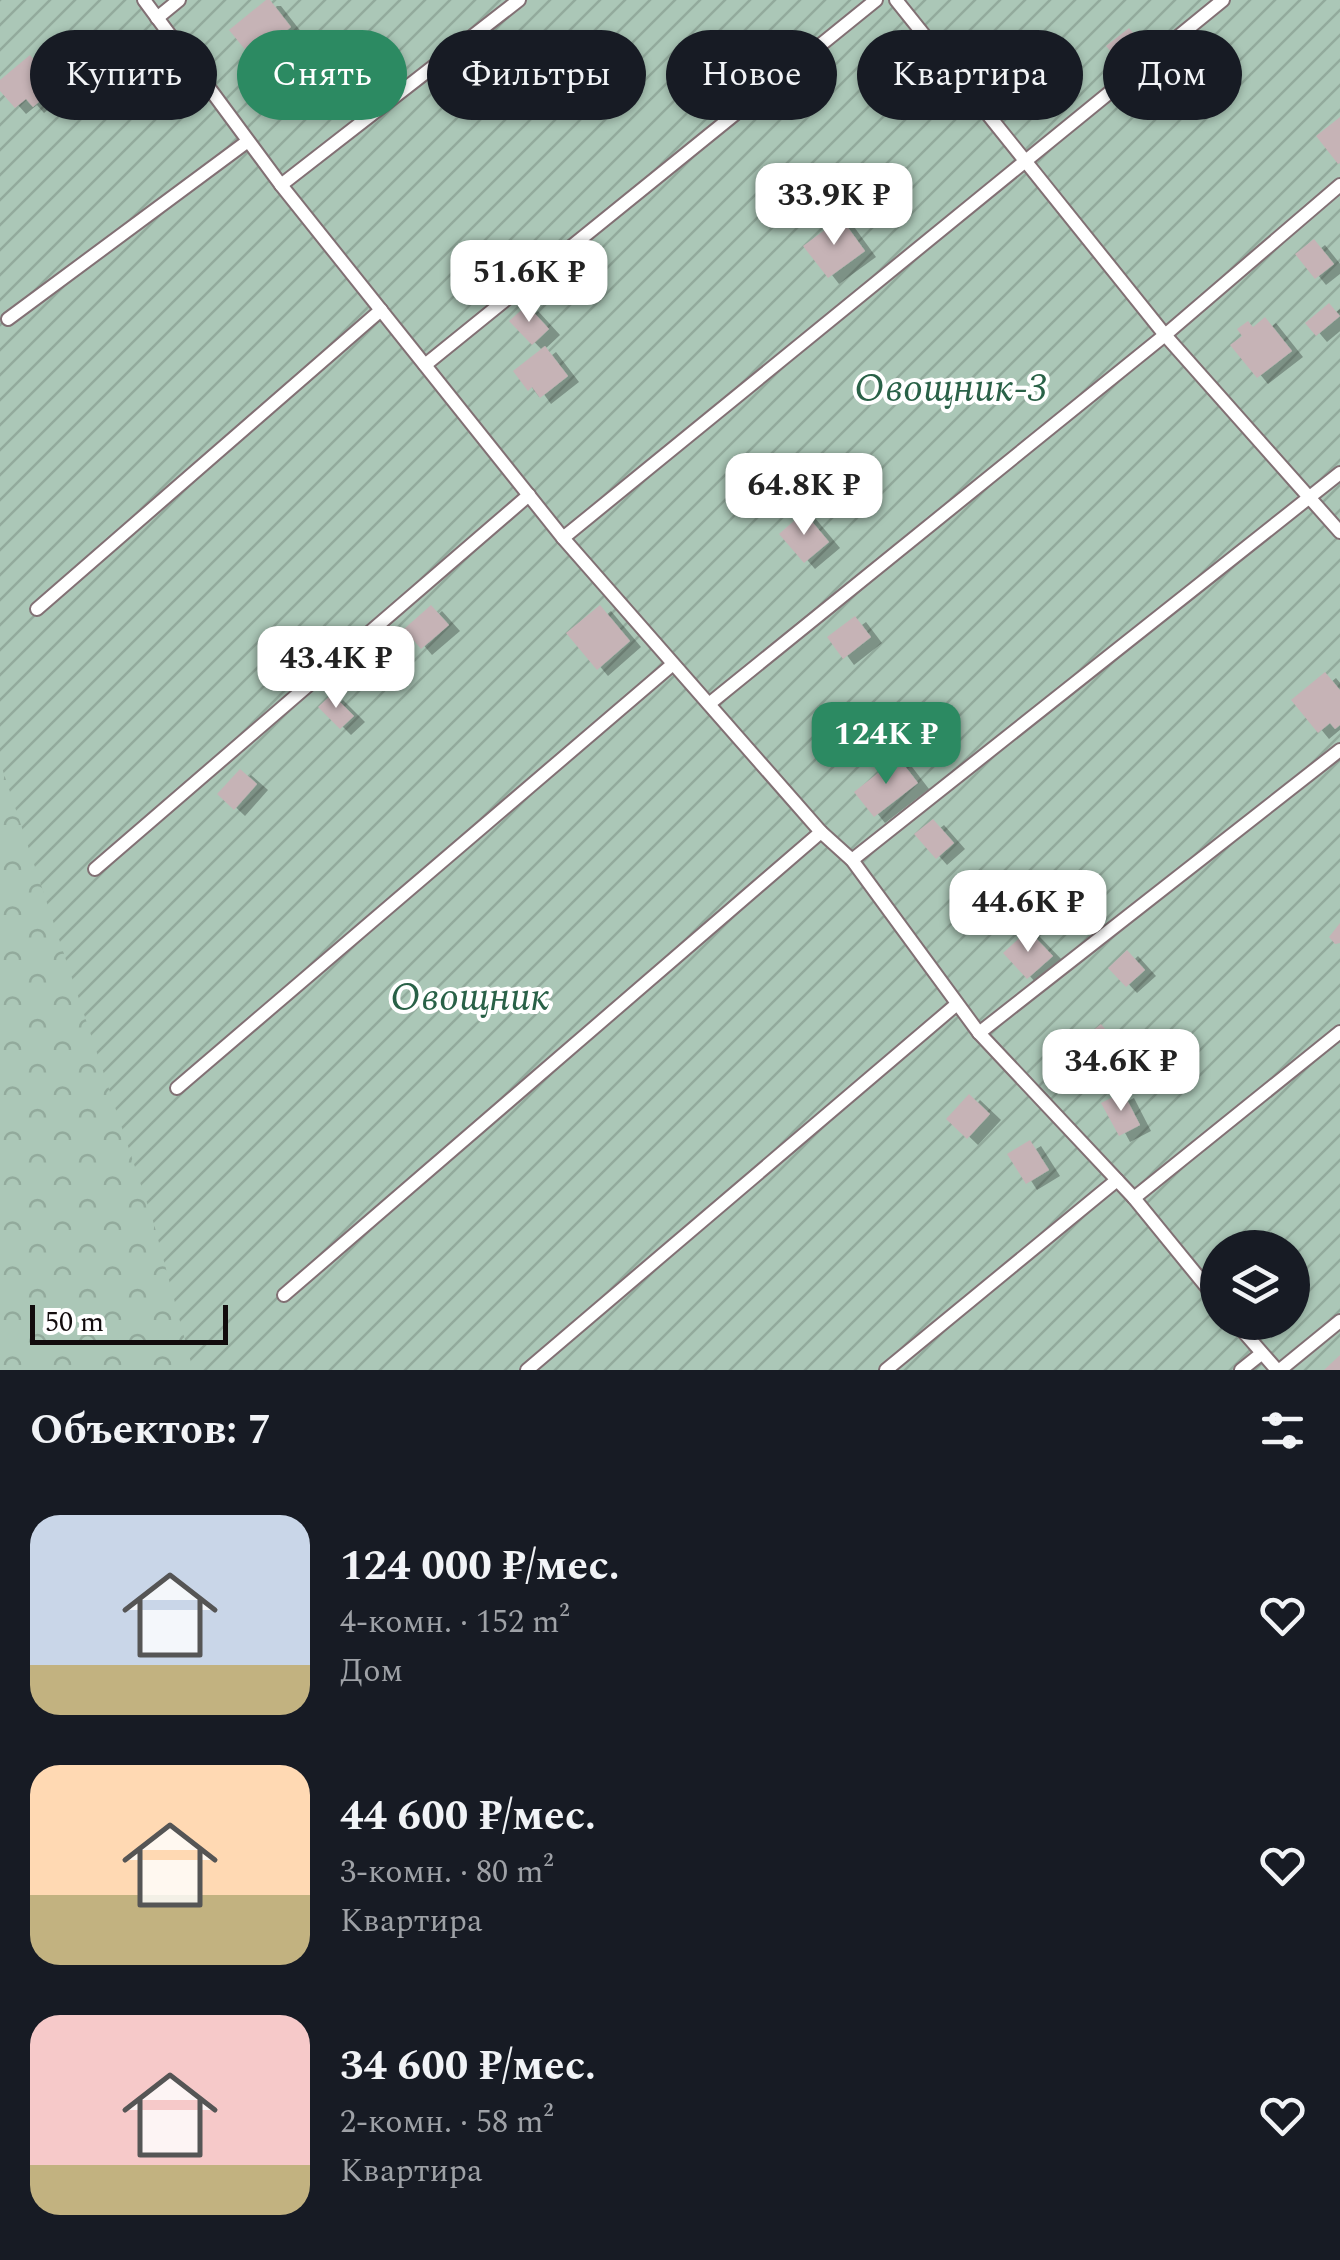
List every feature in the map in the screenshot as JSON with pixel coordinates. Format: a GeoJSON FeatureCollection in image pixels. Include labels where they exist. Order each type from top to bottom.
{"type":"FeatureCollection","features":[{"type":"Feature","properties":{"kind":"lane"},"geometry":{"type":"LineString","coordinates":[[144,0],[281,185],[563,538],[820,832],[852,860],[979,1032],[1134,1198],[1200,1279]]}},
{"type":"Feature","properties":{"kind":"lane"},"geometry":{"type":"LineString","coordinates":[[157,18],[179,0]]}},
{"type":"Feature","properties":{"kind":"lane"},"geometry":{"type":"LineString","coordinates":[[281,185],[518,0]]}},
{"type":"Feature","properties":{"kind":"lane"},"geometry":{"type":"LineString","coordinates":[[425,365],[876,0]]}},
{"type":"Feature","properties":{"kind":"lane"},"geometry":{"type":"LineString","coordinates":[[896,0],[1164,334],[1340,532]]}},
{"type":"Feature","properties":{"kind":"lane"},"geometry":{"type":"LineString","coordinates":[[563,538],[1222,0]]}},
{"type":"Feature","properties":{"kind":"lane"},"geometry":{"type":"LineString","coordinates":[[8,319],[248,140]]}},
{"type":"Feature","properties":{"kind":"lane"},"geometry":{"type":"LineString","coordinates":[[708,704],[1164,334],[1340,185]]}},
{"type":"Feature","properties":{"kind":"lane"},"geometry":{"type":"LineString","coordinates":[[37,609],[381,310]]}},
{"type":"Feature","properties":{"kind":"lane"},"geometry":{"type":"LineString","coordinates":[[852,860],[1340,473]]}},
{"type":"Feature","properties":{"kind":"lane"},"geometry":{"type":"LineString","coordinates":[[95,869],[529,494]]}},
{"type":"Feature","properties":{"kind":"lane"},"geometry":{"type":"LineString","coordinates":[[178,1088],[673,664]]}},
{"type":"Feature","properties":{"kind":"lane"},"geometry":{"type":"LineString","coordinates":[[979,1032],[1340,750]]}},
{"type":"Feature","properties":{"kind":"lane"},"geometry":{"type":"LineString","coordinates":[[284,1296],[820,832]]}},
{"type":"Feature","properties":{"kind":"lane"},"geometry":{"type":"LineString","coordinates":[[526,1370],[957,1004]]}},
{"type":"Feature","properties":{"kind":"lane"},"geometry":{"type":"LineString","coordinates":[[1134,1198],[1340,1032]]}},
{"type":"Feature","properties":{"kind":"lane"},"geometry":{"type":"LineString","coordinates":[[886,1370],[1116,1180]]}},
{"type":"Feature","properties":{"kind":"lane"},"geometry":{"type":"LineString","coordinates":[[1250,1340],[1278,1370],[1340,1321]]}},
{"type":"Feature","properties":{"kind":"lane"},"geometry":{"type":"LineString","coordinates":[[1242,1370],[1261,1354]]}},
{"type":"Feature","properties":{"kind":"green space"},"geometry":{"type":"Polygon","coordinates":[[[0,0],[1340,0],[1340,1370],[193,1370],[154,1224],[0,762],[0,0]]]}},
{"type":"Feature","properties":{"kind":"green space"},"geometry":{"type":"Polygon","coordinates":[[[0,625],[275,1370],[0,1370],[0,625]]]}},
{"type":"Feature","properties":{"kind":"building"},"geometry":{"type":"Polygon","coordinates":[[[266,0],[291,27],[237,30],[237,40],[229,30],[266,0]]]}},
{"type":"Feature","properties":{"kind":"building"},"geometry":{"type":"Polygon","coordinates":[[[30,55],[30,104],[26,99],[15,108],[0,91],[0,80],[30,55]]]}},
{"type":"Feature","properties":{"kind":"building"},"geometry":{"type":"Polygon","coordinates":[[[1340,117],[1340,163],[1338,164],[1316,136],[1340,117]]]}},
{"type":"Feature","properties":{"kind":"building"},"geometry":{"type":"Polygon","coordinates":[[[841,218],[865,251],[828,278],[803,246],[841,218]]]}},
{"type":"Feature","properties":{"kind":"building"},"geometry":{"type":"Polygon","coordinates":[[[1314,239],[1334,264],[1315,279],[1295,254],[1314,239]]]}},
{"type":"Feature","properties":{"kind":"building"},"geometry":{"type":"Polygon","coordinates":[[[1329,303],[1340,316],[1316,336],[1305,323],[1329,303]]]}},
{"type":"Feature","properties":{"kind":"building"},"geometry":{"type":"Polygon","coordinates":[[[527,305],[549,329],[532,345],[509,321],[527,305]]]}},
{"type":"Feature","properties":{"kind":"building"},"geometry":{"type":"Polygon","coordinates":[[[1265,317],[1292,351],[1257,378],[1230,345],[1242,336],[1237,329],[1248,321],[1253,327],[1265,317]]]}},
{"type":"Feature","properties":{"kind":"building"},"geometry":{"type":"Polygon","coordinates":[[[545,346],[568,376],[540,398],[532,387],[528,391],[513,371],[545,346]]]}},
{"type":"Feature","properties":{"kind":"building"},"geometry":{"type":"Polygon","coordinates":[[[804,512],[829,542],[804,563],[779,534],[804,512]]]}},
{"type":"Feature","properties":{"kind":"building"},"geometry":{"type":"Polygon","coordinates":[[[431,605],[449,625],[421,649],[404,629],[431,605]]]}},
{"type":"Feature","properties":{"kind":"building"},"geometry":{"type":"Polygon","coordinates":[[[600,605],[630,641],[597,670],[566,633],[600,605]]]}},
{"type":"Feature","properties":{"kind":"building"},"geometry":{"type":"Polygon","coordinates":[[[855,616],[871,637],[843,659],[827,637],[855,616]]]}},
{"type":"Feature","properties":{"kind":"building"},"geometry":{"type":"Polygon","coordinates":[[[1325,672],[1340,690],[1340,725],[1335,729],[1330,723],[1318,733],[1291,700],[1325,672]]]}},
{"type":"Feature","properties":{"kind":"building"},"geometry":{"type":"Polygon","coordinates":[[[332,694],[354,716],[340,729],[318,707],[332,694]]]}},
{"type":"Feature","properties":{"kind":"building"},"geometry":{"type":"Polygon","coordinates":[[[898,757],[918,783],[874,817],[854,792],[898,757]]]}},
{"type":"Feature","properties":{"kind":"building"},"geometry":{"type":"Polygon","coordinates":[[[240,769],[257,784],[234,810],[217,794],[240,769]]]}},
{"type":"Feature","properties":{"kind":"building"},"geometry":{"type":"Polygon","coordinates":[[[933,819],[954,843],[936,859],[914,834],[933,819]]]}},
{"type":"Feature","properties":{"kind":"building"},"geometry":{"type":"Polygon","coordinates":[[[1340,923],[1340,943],[1335,944],[1329,937],[1340,923]]]}},
{"type":"Feature","properties":{"kind":"building"},"geometry":{"type":"Polygon","coordinates":[[[1028,930],[1053,956],[1027,979],[1003,953],[1028,930]]]}},
{"type":"Feature","properties":{"kind":"building"},"geometry":{"type":"Polygon","coordinates":[[[1127,950],[1145,970],[1126,987],[1108,968],[1127,950]]]}},
{"type":"Feature","properties":{"kind":"building"},"geometry":{"type":"Polygon","coordinates":[[[1101,1024],[1120,1047],[1088,1072],[1069,1049],[1101,1024]]]}},
{"type":"Feature","properties":{"kind":"building"},"geometry":{"type":"Polygon","coordinates":[[[1123,1092],[1140,1125],[1119,1136],[1101,1103],[1123,1092]]]}},
{"type":"Feature","properties":{"kind":"building"},"geometry":{"type":"Polygon","coordinates":[[[969,1094],[990,1114],[967,1139],[946,1119],[969,1094]]]}},
{"type":"Feature","properties":{"kind":"building"},"geometry":{"type":"Polygon","coordinates":[[[1030,1140],[1049,1170],[1026,1184],[1007,1154],[1030,1140]]]}},
{"type":"Feature","properties":{"kind":"building"},"geometry":{"type":"Polygon","coordinates":[[[1340,1355],[1340,1370],[1324,1370],[1340,1355]]]}},
{"type":"Feature","properties":{"kind":"park label","name":"Овощник-3"},"geometry":{"type":"Point","coordinates":[951,389]}},
{"type":"Feature","properties":{"kind":"park label","name":"Овощник"},"geometry":{"type":"Point","coordinates":[470,998]}}]}
